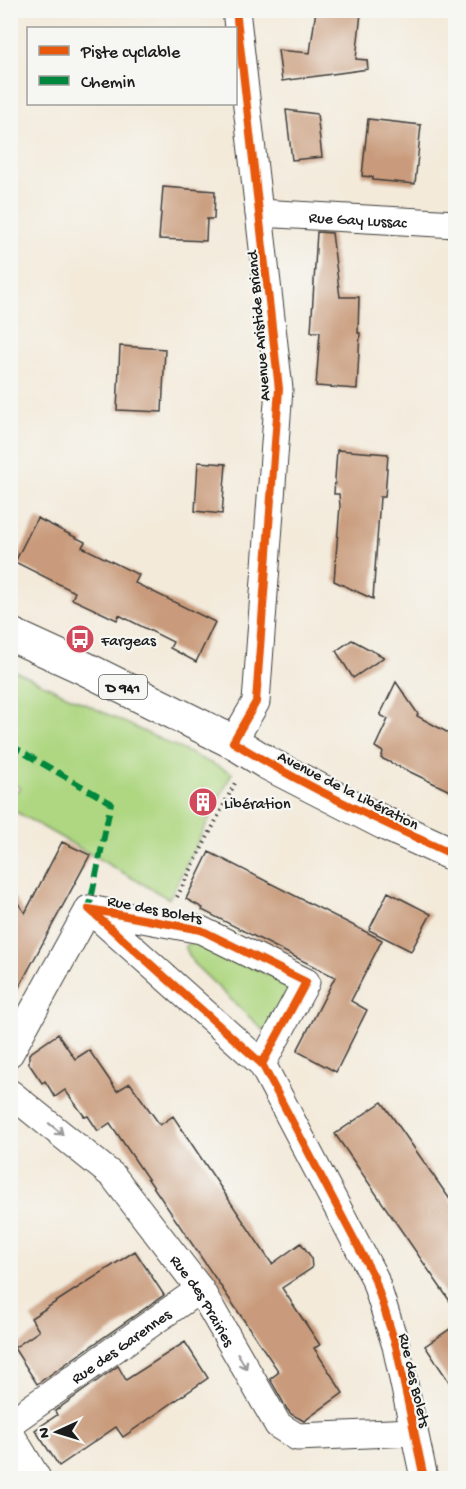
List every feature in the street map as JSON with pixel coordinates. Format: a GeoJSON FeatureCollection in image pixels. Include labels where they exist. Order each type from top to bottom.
{"type":"FeatureCollection","features":[{"type":"Feature","properties":{"kind":"main road","name":"D 941"},"geometry":{"type":"LineString","coordinates":[[10,634],[233,742]]}},
{"type":"Feature","properties":{"kind":"main road","name":"Avenue de la Libération"},"geometry":{"type":"LineString","coordinates":[[233,742],[267,763],[386,824],[456,856]]}},
{"type":"Feature","properties":{"kind":"street","name":"Avenue Aristide Briand"},"geometry":{"type":"LineString","coordinates":[[233,742],[256,702],[279,389],[236,10]]}},
{"type":"Feature","properties":{"kind":"street","name":"Rue Gay Lussac"},"geometry":{"type":"LineString","coordinates":[[259,213],[456,224]]}},
{"type":"Feature","properties":{"kind":"street","name":"Rue des Bolets"},"geometry":{"type":"LineString","coordinates":[[89,909],[201,930],[306,982],[262,1064]]}},
{"type":"Feature","properties":{"kind":"street","name":"Rue des Bolets"},"geometry":{"type":"LineString","coordinates":[[89,909],[262,1064],[374,1277],[396,1346],[424,1479]]}},
{"type":"Feature","properties":{"kind":"street"},"geometry":{"type":"LineString","coordinates":[[10,1053],[89,909]]}},
{"type":"Feature","properties":{"kind":"street","name":"Rue des Prairies"},"geometry":{"type":"LineString","coordinates":[[10,1093],[113,1176],[200,1288],[278,1425],[297,1437],[414,1432]]}},
{"type":"Feature","properties":{"kind":"street","name":"Rue des Garennes"},"geometry":{"type":"LineString","coordinates":[[10,1423],[200,1288]]}},
{"type":"Feature","properties":{"kind":"street"},"geometry":{"type":"LineString","coordinates":[[10,1433],[37,1479]]}},
{"type":"Feature","properties":{"kind":"path"},"geometry":{"type":"LineString","coordinates":[[164,922],[239,775]]}},
{"type":"Feature","properties":{"kind":"green space"},"geometry":{"type":"Polygon","coordinates":[[[11,669],[232,773],[169,899],[11,809],[11,796],[20,788],[11,782],[11,669]]]}},
{"type":"Feature","properties":{"kind":"green space"},"geometry":{"type":"Polygon","coordinates":[[[197,940],[294,987],[269,1036],[193,963],[185,946],[197,940]]]}},
{"type":"Feature","properties":{"kind":"building"},"geometry":{"type":"Polygon","coordinates":[[[316,10],[361,13],[356,59],[367,60],[368,69],[282,81],[278,50],[310,53],[316,10]]]}},
{"type":"Feature","properties":{"kind":"building"},"geometry":{"type":"Polygon","coordinates":[[[286,110],[317,114],[322,157],[292,160],[286,110]]]}},
{"type":"Feature","properties":{"kind":"building"},"geometry":{"type":"Polygon","coordinates":[[[368,119],[421,125],[415,184],[373,180],[373,177],[362,176],[368,119]]]}},
{"type":"Feature","properties":{"kind":"building"},"geometry":{"type":"Polygon","coordinates":[[[163,187],[215,191],[214,219],[207,219],[206,241],[159,239],[163,187]]]}},
{"type":"Feature","properties":{"kind":"building"},"geometry":{"type":"Polygon","coordinates":[[[317,232],[332,233],[340,297],[359,297],[357,389],[316,386],[320,332],[311,332],[317,232]]]}},
{"type":"Feature","properties":{"kind":"building"},"geometry":{"type":"Polygon","coordinates":[[[120,346],[165,349],[162,412],[117,410],[120,346]]]}},
{"type":"Feature","properties":{"kind":"building"},"geometry":{"type":"Polygon","coordinates":[[[337,450],[388,454],[385,497],[380,497],[373,599],[334,581],[340,506],[339,494],[334,494],[337,450]]]}},
{"type":"Feature","properties":{"kind":"building"},"geometry":{"type":"Polygon","coordinates":[[[198,462],[226,464],[222,514],[195,511],[198,462]]]}},
{"type":"Feature","properties":{"kind":"building"},"geometry":{"type":"Polygon","coordinates":[[[37,518],[85,542],[82,547],[139,575],[135,583],[215,622],[196,662],[170,648],[173,642],[119,615],[117,620],[72,599],[75,592],[15,562],[37,518]]]}},
{"type":"Feature","properties":{"kind":"building"},"geometry":{"type":"Polygon","coordinates":[[[352,640],[384,657],[353,678],[336,651],[352,640]]]}},
{"type":"Feature","properties":{"kind":"building"},"geometry":{"type":"Polygon","coordinates":[[[396,682],[418,714],[417,716],[456,737],[456,794],[381,758],[383,752],[375,747],[388,719],[380,715],[396,682]]]}},
{"type":"Feature","properties":{"kind":"building"},"geometry":{"type":"Polygon","coordinates":[[[62,842],[90,855],[10,1004],[10,892],[25,913],[62,842]]]}},
{"type":"Feature","properties":{"kind":"building"},"geometry":{"type":"Polygon","coordinates":[[[209,852],[382,940],[351,1001],[367,1010],[336,1072],[297,1051],[335,977],[202,910],[203,908],[186,899],[209,852]]]}},
{"type":"Feature","properties":{"kind":"building"},"geometry":{"type":"Polygon","coordinates":[[[388,892],[431,914],[411,951],[369,930],[388,892]]]}},
{"type":"Feature","properties":{"kind":"building"},"geometry":{"type":"Polygon","coordinates":[[[58,1034],[75,1059],[89,1050],[117,1091],[130,1083],[160,1125],[173,1116],[272,1264],[301,1243],[311,1257],[312,1268],[282,1288],[320,1345],[314,1348],[343,1393],[304,1421],[287,1409],[270,1379],[279,1372],[110,1123],[98,1131],[65,1090],[55,1097],[45,1081],[42,1083],[29,1064],[29,1054],[58,1034]]]}},
{"type":"Feature","properties":{"kind":"building"},"geometry":{"type":"Polygon","coordinates":[[[382,1102],[456,1208],[456,1310],[335,1134],[382,1102]]]}},
{"type":"Feature","properties":{"kind":"building"},"geometry":{"type":"Polygon","coordinates":[[[135,1251],[164,1295],[37,1384],[14,1348],[39,1331],[31,1318],[135,1251]]]}},
{"type":"Feature","properties":{"kind":"building"},"geometry":{"type":"Polygon","coordinates":[[[456,1325],[456,1392],[425,1346],[456,1325]]]}},
{"type":"Feature","properties":{"kind":"building"},"geometry":{"type":"Polygon","coordinates":[[[185,1342],[208,1378],[123,1437],[116,1427],[59,1466],[35,1430],[57,1415],[55,1411],[118,1366],[126,1380],[185,1342]]]}},
{"type":"Feature","properties":{"kind":"marked path"},"geometry":{"type":"LineString","coordinates":[[10,745],[111,803],[89,909]]}},
{"type":"Feature","properties":{"kind":"cycle path"},"geometry":{"type":"LineString","coordinates":[[236,10],[279,389],[256,702],[233,742],[315,788],[456,856]]}},
{"type":"Feature","properties":{"kind":"cycle path"},"geometry":{"type":"LineString","coordinates":[[262,1064],[306,982],[201,930],[89,909],[262,1064],[374,1277],[396,1346],[424,1478]]}},
{"type":"Feature","properties":{"kind":"place","name":"Fargeas"},"geometry":{"type":"Point","coordinates":[80,639]}},
{"type":"Feature","properties":{"kind":"place","name":"Libération"},"geometry":{"type":"Point","coordinates":[203,802]}}]}
